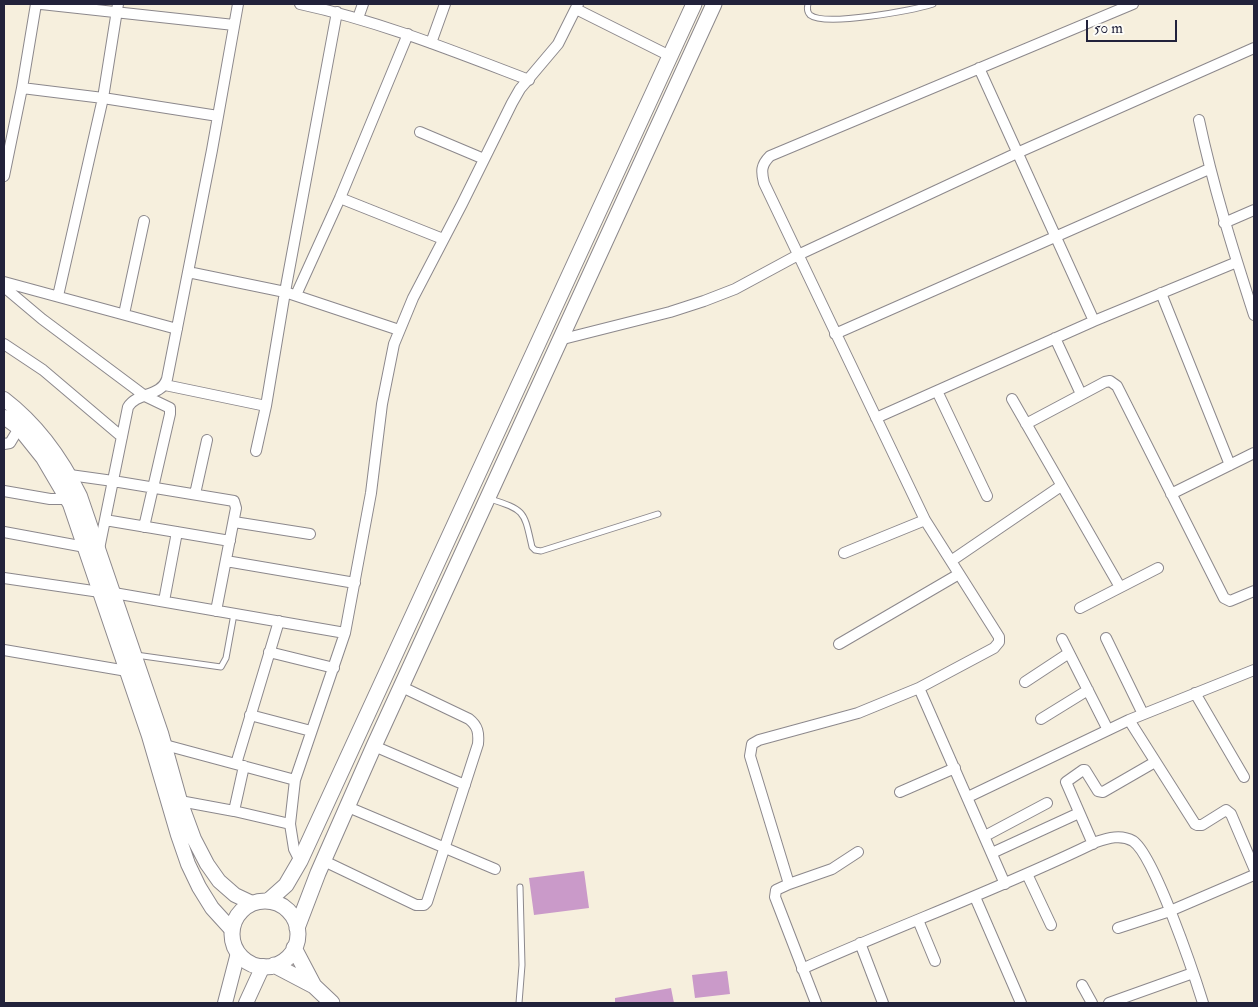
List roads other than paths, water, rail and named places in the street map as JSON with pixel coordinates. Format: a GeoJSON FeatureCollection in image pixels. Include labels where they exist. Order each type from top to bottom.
{"type":"FeatureCollection","features":[{"type":"Feature","properties":{"kind":"main road"},"geometry":{"type":"LineString","coordinates":[[268,901],[286,885],[300,862],[694,4]]}},
{"type":"Feature","properties":{"kind":"main road"},"geometry":{"type":"LineString","coordinates":[[297,928],[318,872],[374,746],[714,4]]}},
{"type":"Feature","properties":{"kind":"main road"},"geometry":{"type":"LineString","coordinates":[[627,150],[643,158]]}},
{"type":"Feature","properties":{"kind":"main road"},"geometry":{"type":"LineString","coordinates":[[534,352],[550,360]]}},
{"type":"Feature","properties":{"kind":"main road"},"geometry":{"type":"LineString","coordinates":[[268,901],[284,907],[295,920],[297,938],[294,948],[284,960],[269,966],[256,966],[246,961],[238,953],[234,946],[232,930],[238,914],[252,903],[268,901]]}},
{"type":"Feature","properties":{"kind":"main road"},"geometry":{"type":"LineString","coordinates":[[294,948],[314,986],[332,1003]]}},
{"type":"Feature","properties":{"kind":"main road"},"geometry":{"type":"LineString","coordinates":[[269,966],[314,986]]}},
{"type":"Feature","properties":{"kind":"street"},"geometry":{"type":"LineString","coordinates":[[4,176],[22,88],[36,4]]}},
{"type":"Feature","properties":{"kind":"street"},"geometry":{"type":"LineString","coordinates":[[41,4],[118,8],[234,26]]}},
{"type":"Feature","properties":{"kind":"street"},"geometry":{"type":"LineString","coordinates":[[165,385],[238,4]]}},
{"type":"Feature","properties":{"kind":"street"},"geometry":{"type":"LineString","coordinates":[[300,4],[337,12],[408,34],[528,80]]}},
{"type":"Feature","properties":{"kind":"street"},"geometry":{"type":"LineString","coordinates":[[358,18],[363,4]]}},
{"type":"Feature","properties":{"kind":"street"},"geometry":{"type":"LineString","coordinates":[[431,43],[445,4]]}},
{"type":"Feature","properties":{"kind":"street"},"geometry":{"type":"LineString","coordinates":[[789,884],[750,756],[752,744],[858,713],[919,688],[994,648],[999,642],[997,633],[925,520],[764,183],[762,173],[764,162],[770,156],[1133,4]]}},
{"type":"Feature","properties":{"kind":"street"},"geometry":{"type":"LineString","coordinates":[[300,862],[294,849],[290,824],[295,780],[345,632],[371,493],[382,404],[389,367],[399,330],[413,298],[512,103],[520,90],[558,44],[577,7],[670,56]]}},
{"type":"Feature","properties":{"kind":"street"},"geometry":{"type":"LineString","coordinates":[[58,296],[103,98],[118,8]]}},
{"type":"Feature","properties":{"kind":"street"},"geometry":{"type":"LineString","coordinates":[[256,451],[266,406],[285,292],[337,12]]}},
{"type":"Feature","properties":{"kind":"street"},"geometry":{"type":"LineString","coordinates":[[296,295],[340,198],[408,34]]}},
{"type":"Feature","properties":{"kind":"street"},"geometry":{"type":"LineString","coordinates":[[559,340],[670,312],[735,289],[798,255],[1017,153],[1254,48]]}},
{"type":"Feature","properties":{"kind":"street"},"geometry":{"type":"LineString","coordinates":[[979,68],[1094,321]]}},
{"type":"Feature","properties":{"kind":"street"},"geometry":{"type":"LineString","coordinates":[[22,88],[103,98],[218,116]]}},
{"type":"Feature","properties":{"kind":"street"},"geometry":{"type":"LineString","coordinates":[[1198,120],[1224,223],[1254,315]]}},
{"type":"Feature","properties":{"kind":"street"},"geometry":{"type":"LineString","coordinates":[[420,132],[484,159]]}},
{"type":"Feature","properties":{"kind":"street"},"geometry":{"type":"LineString","coordinates":[[836,334],[1209,169]]}},
{"type":"Feature","properties":{"kind":"street"},"geometry":{"type":"LineString","coordinates":[[340,198],[443,240]]}},
{"type":"Feature","properties":{"kind":"street"},"geometry":{"type":"LineString","coordinates":[[1224,223],[1254,210]]}},
{"type":"Feature","properties":{"kind":"street"},"geometry":{"type":"LineString","coordinates":[[124,314],[144,221]]}},
{"type":"Feature","properties":{"kind":"street"},"geometry":{"type":"LineString","coordinates":[[876,418],[1094,321],[1237,262]]}},
{"type":"Feature","properties":{"kind":"street"},"geometry":{"type":"LineString","coordinates":[[188,272],[296,295],[399,330]]}},
{"type":"Feature","properties":{"kind":"street"},"geometry":{"type":"LineString","coordinates":[[4,282],[177,329]]}},
{"type":"Feature","properties":{"kind":"street"},"geometry":{"type":"LineString","coordinates":[[4,286],[42,319],[144,396],[167,406],[170,411],[144,527]]}},
{"type":"Feature","properties":{"kind":"street"},"geometry":{"type":"LineString","coordinates":[[1161,293],[1230,465]]}},
{"type":"Feature","properties":{"kind":"street"},"geometry":{"type":"LineString","coordinates":[[1055,338],[1081,394]]}},
{"type":"Feature","properties":{"kind":"street"},"geometry":{"type":"LineString","coordinates":[[4,344],[43,370],[122,437]]}},
{"type":"Feature","properties":{"kind":"street"},"geometry":{"type":"LineString","coordinates":[[1026,424],[1105,382],[1110,381],[1117,386],[1224,598],[1230,601],[1254,591]]}},
{"type":"Feature","properties":{"kind":"street"},"geometry":{"type":"LineString","coordinates":[[92,548],[105,520],[126,414],[130,403],[165,385],[266,406]]}},
{"type":"Feature","properties":{"kind":"street"},"geometry":{"type":"LineString","coordinates":[[936,391],[987,496]]}},
{"type":"Feature","properties":{"kind":"street"},"geometry":{"type":"LineString","coordinates":[[4,399],[30,421],[54,450],[70,475],[74,498],[107,592],[127,671],[188,864],[212,908],[232,930]]}},
{"type":"Feature","properties":{"kind":"street"},"geometry":{"type":"LineString","coordinates":[[1012,399],[1120,587]]}},
{"type":"Feature","properties":{"kind":"street"},"geometry":{"type":"LineString","coordinates":[[4,417],[19,428],[74,498]]}},
{"type":"Feature","properties":{"kind":"street"},"geometry":{"type":"LineString","coordinates":[[4,444],[10,443],[19,428]]}},
{"type":"Feature","properties":{"kind":"street"},"geometry":{"type":"LineString","coordinates":[[195,494],[207,440]]}},
{"type":"Feature","properties":{"kind":"street"},"geometry":{"type":"LineString","coordinates":[[1171,494],[1254,453]]}},
{"type":"Feature","properties":{"kind":"street"},"geometry":{"type":"LineString","coordinates":[[70,475],[113,480],[234,502],[236,508],[234,522],[216,611]]}},
{"type":"Feature","properties":{"kind":"street"},"geometry":{"type":"LineString","coordinates":[[951,561],[1061,486]]}},
{"type":"Feature","properties":{"kind":"street"},"geometry":{"type":"LineString","coordinates":[[4,491],[50,499],[74,498]]}},
{"type":"Feature","properties":{"kind":"street"},"geometry":{"type":"LineString","coordinates":[[105,520],[230,541]]}},
{"type":"Feature","properties":{"kind":"street"},"geometry":{"type":"LineString","coordinates":[[844,553],[925,520]]}},
{"type":"Feature","properties":{"kind":"street"},"geometry":{"type":"LineString","coordinates":[[234,522],[310,534]]}},
{"type":"Feature","properties":{"kind":"street"},"geometry":{"type":"LineString","coordinates":[[4,532],[92,548]]}},
{"type":"Feature","properties":{"kind":"street"},"geometry":{"type":"LineString","coordinates":[[164,601],[177,532]]}},
{"type":"Feature","properties":{"kind":"street"},"geometry":{"type":"LineString","coordinates":[[226,562],[355,583]]}},
{"type":"Feature","properties":{"kind":"street"},"geometry":{"type":"LineString","coordinates":[[1080,608],[1158,568]]}},
{"type":"Feature","properties":{"kind":"street"},"geometry":{"type":"LineString","coordinates":[[838,644],[959,574]]}},
{"type":"Feature","properties":{"kind":"street"},"geometry":{"type":"LineString","coordinates":[[4,578],[164,601],[345,632]]}},
{"type":"Feature","properties":{"kind":"street"},"geometry":{"type":"LineString","coordinates":[[107,592],[135,655],[166,745],[180,801],[194,839],[207,864],[219,881],[235,895],[252,903]]}},
{"type":"Feature","properties":{"kind":"street"},"geometry":{"type":"LineString","coordinates":[[234,811],[240,765],[250,715],[279,621]]}},
{"type":"Feature","properties":{"kind":"street"},"geometry":{"type":"LineString","coordinates":[[1106,638],[1143,714]]}},
{"type":"Feature","properties":{"kind":"street"},"geometry":{"type":"LineString","coordinates":[[1062,639],[1108,730]]}},
{"type":"Feature","properties":{"kind":"street"},"geometry":{"type":"LineString","coordinates":[[4,650],[127,671]]}},
{"type":"Feature","properties":{"kind":"street"},"geometry":{"type":"LineString","coordinates":[[269,652],[334,668]]}},
{"type":"Feature","properties":{"kind":"street"},"geometry":{"type":"LineString","coordinates":[[1025,682],[1069,653]]}},
{"type":"Feature","properties":{"kind":"street"},"geometry":{"type":"LineString","coordinates":[[968,797],[1128,720],[1254,670]]}},
{"type":"Feature","properties":{"kind":"street"},"geometry":{"type":"LineString","coordinates":[[324,861],[420,906],[427,902],[478,744],[479,732],[475,724],[469,719],[402,687]]}},
{"type":"Feature","properties":{"kind":"street"},"geometry":{"type":"LineString","coordinates":[[919,688],[1006,884]]}},
{"type":"Feature","properties":{"kind":"street"},"geometry":{"type":"LineString","coordinates":[[1041,719],[1088,690]]}},
{"type":"Feature","properties":{"kind":"street"},"geometry":{"type":"LineString","coordinates":[[1195,693],[1244,777]]}},
{"type":"Feature","properties":{"kind":"street"},"geometry":{"type":"LineString","coordinates":[[250,715],[311,731]]}},
{"type":"Feature","properties":{"kind":"street"},"geometry":{"type":"LineString","coordinates":[[1128,720],[1198,825],[1202,825],[1223,811],[1229,811],[1254,868]]}},
{"type":"Feature","properties":{"kind":"street"},"geometry":{"type":"LineString","coordinates":[[166,745],[295,780]]}},
{"type":"Feature","properties":{"kind":"street"},"geometry":{"type":"LineString","coordinates":[[374,746],[465,785]]}},
{"type":"Feature","properties":{"kind":"street"},"geometry":{"type":"LineString","coordinates":[[1093,844],[1066,782],[1086,770],[1098,791],[1103,792],[1155,762]]}},
{"type":"Feature","properties":{"kind":"street"},"geometry":{"type":"LineString","coordinates":[[900,792],[955,768]]}},
{"type":"Feature","properties":{"kind":"street"},"geometry":{"type":"LineString","coordinates":[[180,801],[290,824]]}},
{"type":"Feature","properties":{"kind":"street"},"geometry":{"type":"LineString","coordinates":[[986,836],[1047,803]]}},
{"type":"Feature","properties":{"kind":"street"},"geometry":{"type":"LineString","coordinates":[[348,807],[495,869]]}},
{"type":"Feature","properties":{"kind":"street"},"geometry":{"type":"LineString","coordinates":[[992,853],[1079,813]]}},
{"type":"Feature","properties":{"kind":"street"},"geometry":{"type":"LineString","coordinates":[[802,969],[860,943],[1006,884],[1093,844],[1108,838],[1120,837],[1132,840],[1147,859],[1170,911],[1203,1003]]}},
{"type":"Feature","properties":{"kind":"street"},"geometry":{"type":"LineString","coordinates":[[816,1003],[775,897],[776,890],[832,869],[858,852]]}},
{"type":"Feature","properties":{"kind":"street"},"geometry":{"type":"LineString","coordinates":[[1027,874],[1051,926]]}},
{"type":"Feature","properties":{"kind":"street"},"geometry":{"type":"LineString","coordinates":[[1118,928],[1170,911],[1254,875]]}},
{"type":"Feature","properties":{"kind":"street"},"geometry":{"type":"LineString","coordinates":[[975,897],[1021,1003]]}},
{"type":"Feature","properties":{"kind":"street"},"geometry":{"type":"LineString","coordinates":[[918,920],[935,961]]}},
{"type":"Feature","properties":{"kind":"street"},"geometry":{"type":"LineString","coordinates":[[860,943],[884,1003]]}},
{"type":"Feature","properties":{"kind":"street"},"geometry":{"type":"LineString","coordinates":[[225,1003],[238,953]]}},
{"type":"Feature","properties":{"kind":"street"},"geometry":{"type":"LineString","coordinates":[[246,1003],[269,966]]}},
{"type":"Feature","properties":{"kind":"street"},"geometry":{"type":"LineString","coordinates":[[1109,1003],[1128,1000],[1193,973]]}},
{"type":"Feature","properties":{"kind":"street"},"geometry":{"type":"LineString","coordinates":[[1082,985],[1092,1003]]}},
{"type":"Feature","properties":{"kind":"lane"},"geometry":{"type":"LineString","coordinates":[[808,4],[808,12],[811,15],[838,18],[860,18],[881,15],[933,4]]}},
{"type":"Feature","properties":{"kind":"lane"},"geometry":{"type":"LineString","coordinates":[[487,499],[513,506],[523,514],[532,547],[535,550],[542,551],[658,514]]}},
{"type":"Feature","properties":{"kind":"lane"},"geometry":{"type":"LineString","coordinates":[[135,655],[221,667],[226,658],[235,613]]}},
{"type":"Feature","properties":{"kind":"lane"},"geometry":{"type":"LineString","coordinates":[[519,1003],[522,965],[520,887]]}}]}
